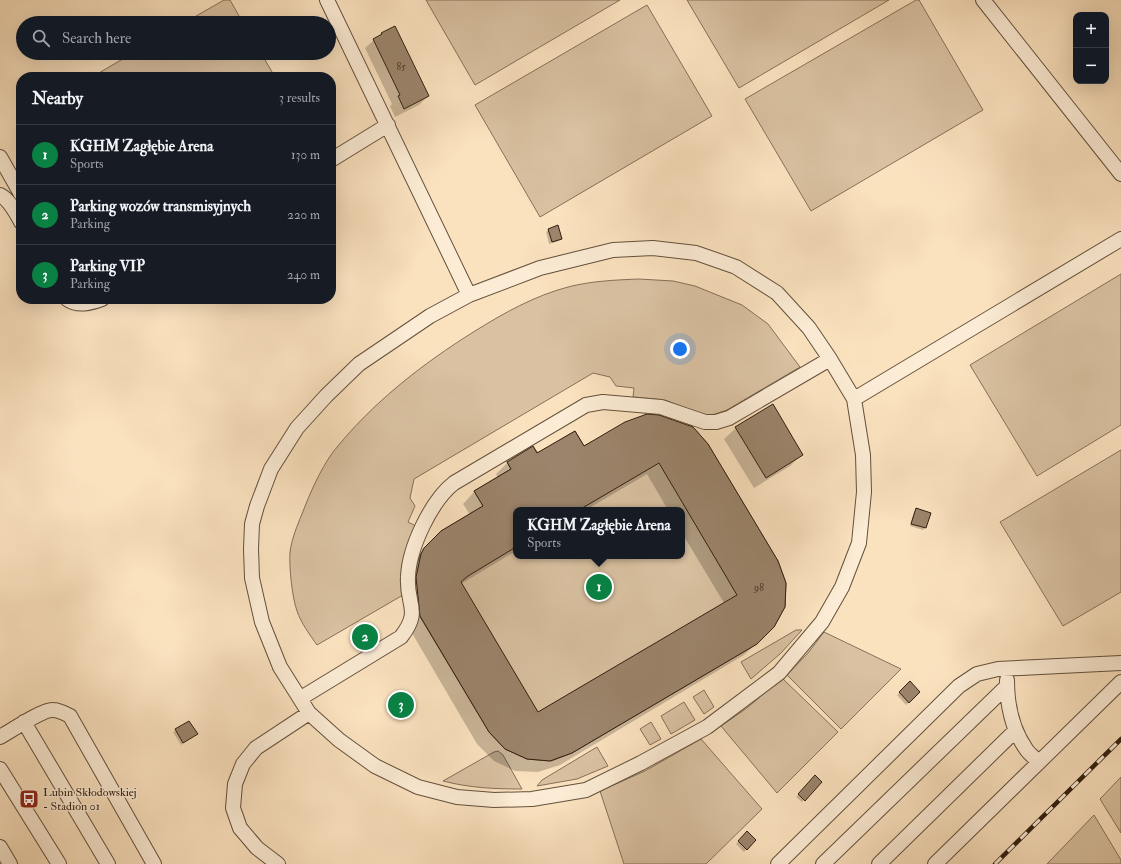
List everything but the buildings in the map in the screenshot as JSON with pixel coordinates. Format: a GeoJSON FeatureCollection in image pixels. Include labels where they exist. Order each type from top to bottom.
{"type":"FeatureCollection","features":[{"type":"Feature","properties":{"kind":"lane"},"geometry":{"type":"LineString","coordinates":[[327,0],[335,16]]}},
{"type":"Feature","properties":{"kind":"lane"},"geometry":{"type":"LineString","coordinates":[[983,0],[1121,174]]}},
{"type":"Feature","properties":{"kind":"lane"},"geometry":{"type":"LineString","coordinates":[[336,18],[469,295]]}},
{"type":"Feature","properties":{"kind":"lane"},"geometry":{"type":"LineString","coordinates":[[336,157],[388,125]]}},
{"type":"Feature","properties":{"kind":"lane"},"geometry":{"type":"LineString","coordinates":[[0,157],[16,185]]}},
{"type":"Feature","properties":{"kind":"lane"},"geometry":{"type":"LineString","coordinates":[[0,195],[16,213]]}},
{"type":"Feature","properties":{"kind":"lane"},"geometry":{"type":"LineString","coordinates":[[854,399],[1121,239]]}},
{"type":"Feature","properties":{"kind":"lane"},"geometry":{"type":"LineString","coordinates":[[653,248],[696,254],[736,267],[777,293],[809,328],[854,399],[863,455],[864,492],[859,543],[842,587],[822,622],[779,673],[707,726],[641,763],[586,790],[532,799],[494,800],[457,797],[418,787],[375,766],[339,740],[309,712],[280,667],[262,622],[252,578],[252,524],[270,469],[297,428],[358,364],[430,316],[469,295],[540,268],[613,250],[653,248]]}},
{"type":"Feature","properties":{"kind":"lane"},"geometry":{"type":"LineString","coordinates":[[301,698],[401,637],[409,627],[412,614],[408,579],[411,556],[435,503],[454,483],[586,405],[603,402],[661,407],[705,422],[716,422],[729,418],[830,359]]}},
{"type":"Feature","properties":{"kind":"lane"},"geometry":{"type":"LineString","coordinates":[[778,864],[960,686],[978,674],[998,669],[1121,663]]}},
{"type":"Feature","properties":{"kind":"lane"},"geometry":{"type":"LineString","coordinates":[[1007,669],[1009,707],[1015,731],[1026,750],[1039,762]]}},
{"type":"Feature","properties":{"kind":"lane"},"geometry":{"type":"LineString","coordinates":[[935,864],[1121,682]]}},
{"type":"Feature","properties":{"kind":"lane"},"geometry":{"type":"LineString","coordinates":[[822,864],[1007,686]]}},
{"type":"Feature","properties":{"kind":"lane"},"geometry":{"type":"LineString","coordinates":[[0,738],[24,722],[51,709],[70,716],[154,864]]}},
{"type":"Feature","properties":{"kind":"lane"},"geometry":{"type":"LineString","coordinates":[[278,864],[257,848],[240,828],[234,808],[235,784],[243,764],[256,748],[309,712]]}},
{"type":"Feature","properties":{"kind":"lane"},"geometry":{"type":"LineString","coordinates":[[24,722],[108,864]]}},
{"type":"Feature","properties":{"kind":"lane"},"geometry":{"type":"LineString","coordinates":[[879,864],[1015,731]]}},
{"type":"Feature","properties":{"kind":"lane"},"geometry":{"type":"LineString","coordinates":[[0,769],[59,864]]}},
{"type":"Feature","properties":{"kind":"lane"},"geometry":{"type":"LineString","coordinates":[[0,847],[10,864]]}},
{"type":"Feature","properties":{"kind":"shaded area"},"geometry":{"type":"Polygon","coordinates":[[[224,0],[230,0],[239,16],[196,16],[224,0]]]}},
{"type":"Feature","properties":{"kind":"shaded area"},"geometry":{"type":"Polygon","coordinates":[[[426,0],[620,0],[475,85],[426,0]]]}},
{"type":"Feature","properties":{"kind":"shaded area"},"geometry":{"type":"Polygon","coordinates":[[[687,0],[889,0],[739,88],[687,0]]]}},
{"type":"Feature","properties":{"kind":"shaded area"},"geometry":{"type":"Polygon","coordinates":[[[916,0],[919,0],[983,110],[811,211],[745,99],[916,0]]]}},
{"type":"Feature","properties":{"kind":"shaded area"},"geometry":{"type":"Polygon","coordinates":[[[647,5],[712,116],[540,217],[475,105],[647,5]]]}},
{"type":"Feature","properties":{"kind":"shaded area"},"geometry":{"type":"Polygon","coordinates":[[[121,60],[265,60],[272,72],[101,72],[121,60]]]}},
{"type":"Feature","properties":{"kind":"shaded area"},"geometry":{"type":"Polygon","coordinates":[[[1121,274],[1121,425],[1037,476],[970,365],[1121,274]]]}},
{"type":"Feature","properties":{"kind":"shaded area"},"geometry":{"type":"Polygon","coordinates":[[[639,279],[673,281],[695,286],[742,305],[768,324],[800,367],[727,410],[712,415],[701,414],[665,400],[633,397],[634,388],[616,386],[610,377],[593,373],[414,479],[410,498],[415,506],[408,522],[418,527],[409,544],[404,560],[402,575],[403,595],[317,645],[303,624],[295,605],[291,582],[290,552],[292,542],[308,498],[324,466],[348,434],[381,401],[417,371],[455,344],[508,312],[543,295],[568,287],[594,282],[639,279]]]}},
{"type":"Feature","properties":{"kind":"shaded area"},"geometry":{"type":"Polygon","coordinates":[[[648,414],[671,416],[692,426],[708,444],[778,561],[786,583],[785,607],[774,627],[757,644],[572,753],[551,761],[527,759],[505,749],[489,732],[419,615],[412,592],[414,569],[424,548],[441,531],[483,506],[474,491],[511,469],[506,460],[532,445],[538,453],[575,431],[584,446],[648,414]]]}},
{"type":"Feature","properties":{"kind":"shaded area"},"geometry":{"type":"Polygon","coordinates":[[[1121,450],[1121,592],[1063,626],[1000,522],[1121,450]]]}},
{"type":"Feature","properties":{"kind":"shaded area"},"geometry":{"type":"Polygon","coordinates":[[[796,630],[802,630],[781,653],[751,679],[741,662],[796,630]]]}},
{"type":"Feature","properties":{"kind":"shaded area"},"geometry":{"type":"Polygon","coordinates":[[[824,632],[901,669],[841,729],[787,675],[808,653],[824,632]]]}},
{"type":"Feature","properties":{"kind":"shaded area"},"geometry":{"type":"Polygon","coordinates":[[[782,678],[838,732],[777,793],[721,726],[747,708],[782,678]]]}},
{"type":"Feature","properties":{"kind":"shaded area"},"geometry":{"type":"Polygon","coordinates":[[[704,690],[714,707],[704,714],[693,697],[704,690]]]}},
{"type":"Feature","properties":{"kind":"shaded area"},"geometry":{"type":"Polygon","coordinates":[[[684,702],[695,720],[671,734],[661,716],[684,702]]]}},
{"type":"Feature","properties":{"kind":"shaded area"},"geometry":{"type":"Polygon","coordinates":[[[651,722],[661,739],[650,745],[640,729],[651,722]]]}},
{"type":"Feature","properties":{"kind":"shaded area"},"geometry":{"type":"Polygon","coordinates":[[[701,739],[762,809],[706,864],[624,864],[600,791],[645,771],[701,739]]]}},
{"type":"Feature","properties":{"kind":"shaded area"},"geometry":{"type":"Polygon","coordinates":[[[597,747],[608,766],[577,779],[537,786],[542,780],[597,747]]]}},
{"type":"Feature","properties":{"kind":"shaded area"},"geometry":{"type":"Polygon","coordinates":[[[498,751],[503,755],[522,789],[482,788],[443,781],[494,752],[498,751]]]}},
{"type":"Feature","properties":{"kind":"shaded area"},"geometry":{"type":"Polygon","coordinates":[[[1121,777],[1121,833],[1100,799],[1121,777]]]}},
{"type":"Feature","properties":{"kind":"shaded area"},"geometry":{"type":"Polygon","coordinates":[[[1094,815],[1121,860],[1121,864],[1047,864],[1094,815]]]}},
{"type":"Feature","properties":{"kind":"railway"},"geometry":{"type":"LineString","coordinates":[[995,864],[1121,739]]}},
{"type":"Feature","properties":{"kind":"place","name":"KGHM Zagłębie Arena"},"geometry":{"type":"Point","coordinates":[599,587]}},
{"type":"Feature","properties":{"kind":"place","name":"Parking wozów transmisyjnych"},"geometry":{"type":"Point","coordinates":[365,637]}},
{"type":"Feature","properties":{"kind":"place","name":"Parking VIP"},"geometry":{"type":"Point","coordinates":[401,705]}},
{"type":"Feature","properties":{"kind":"place","name":"Lubin Skłodowskiej - Stadion 01"},"geometry":{"type":"Point","coordinates":[29,799]}}]}
